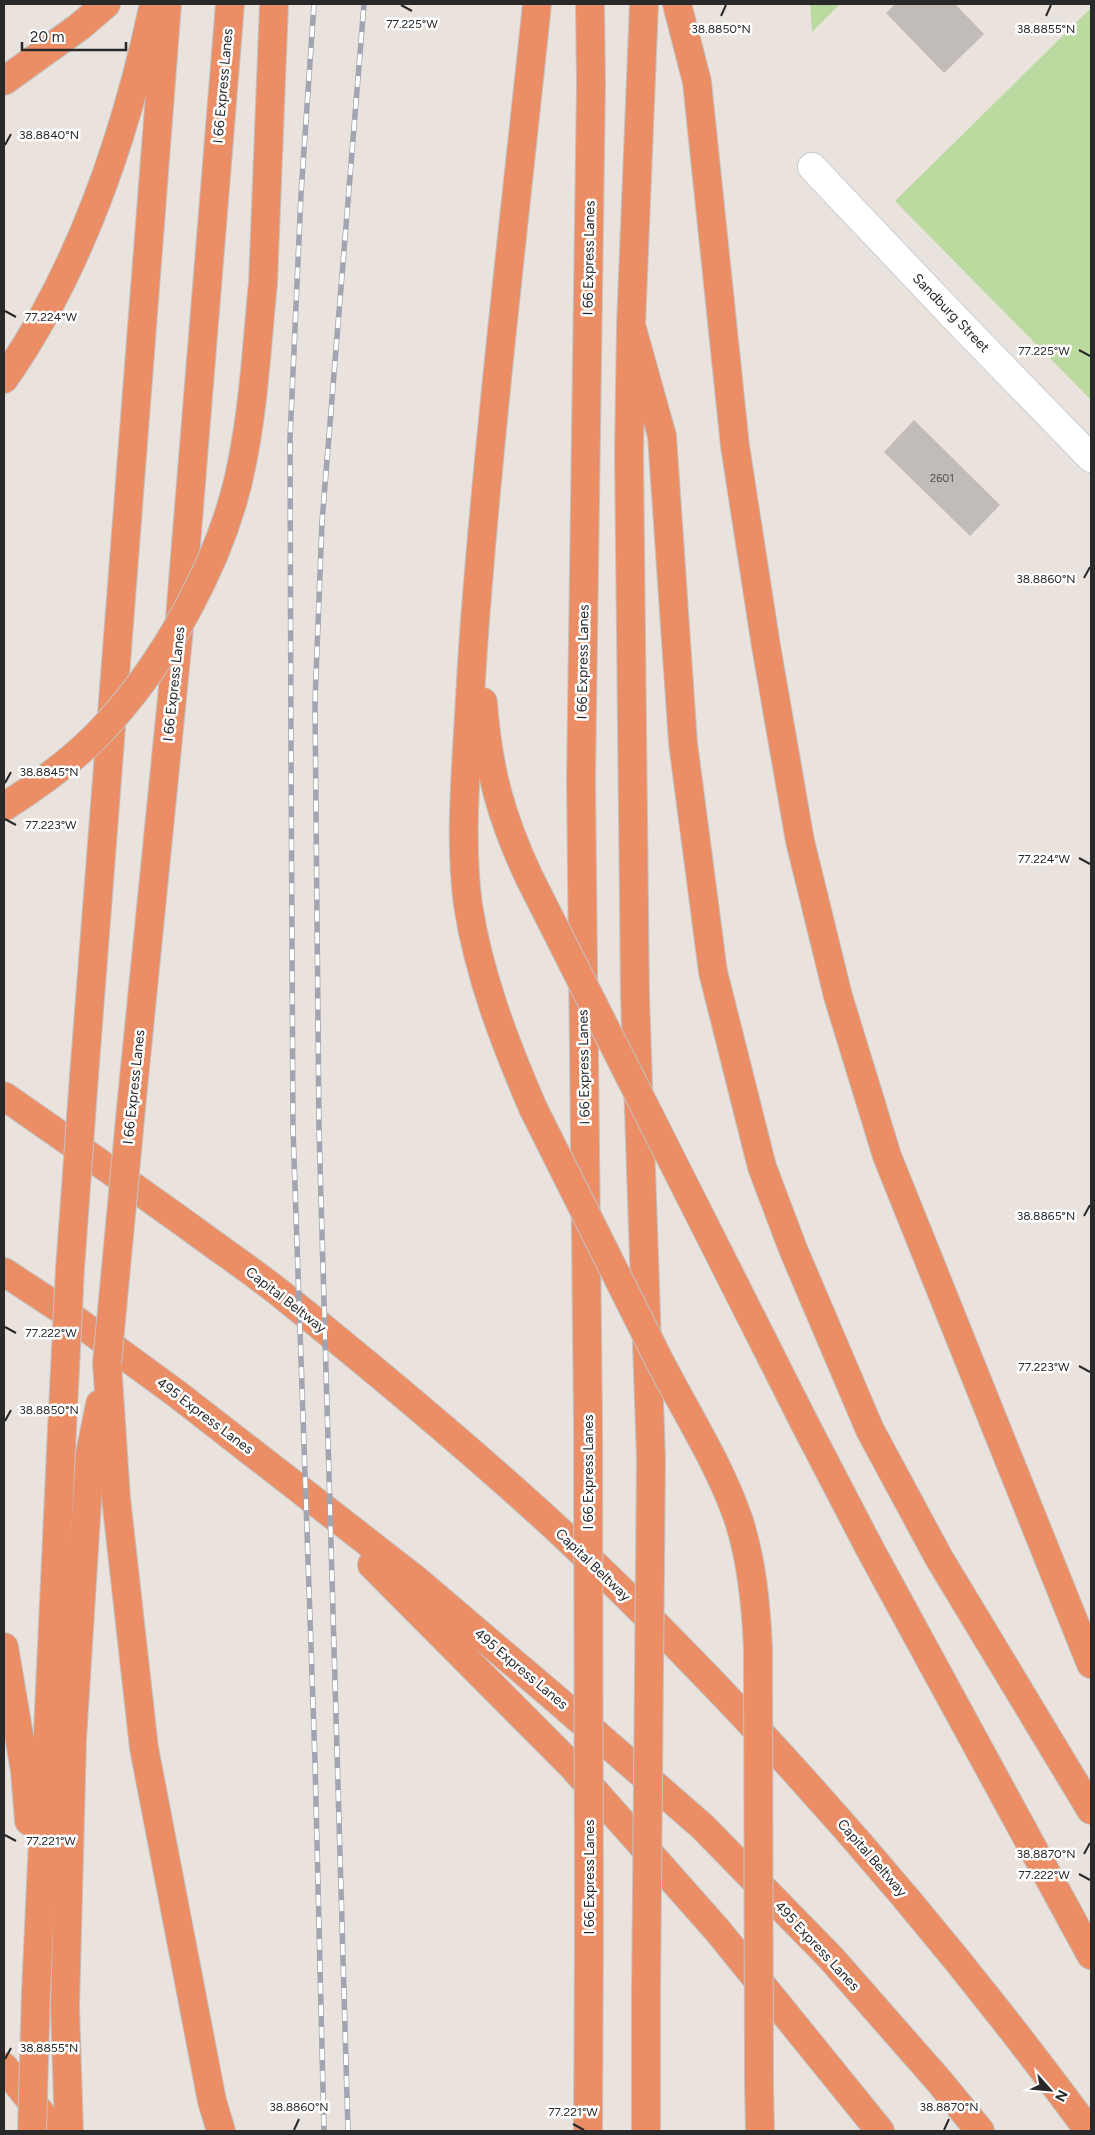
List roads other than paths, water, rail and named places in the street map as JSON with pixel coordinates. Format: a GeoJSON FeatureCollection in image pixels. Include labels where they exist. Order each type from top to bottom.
{"type":"FeatureCollection","features":[{"type":"Feature","properties":{"kind":"highway"},"geometry":{"type":"LineString","coordinates":[[4,81],[106,4]]}},
{"type":"Feature","properties":{"kind":"highway"},"geometry":{"type":"LineString","coordinates":[[4,379],[16,362],[57,289],[90,220],[120,135],[145,44],[153,4]]}},
{"type":"Feature","properties":{"kind":"highway"},"geometry":{"type":"LineString","coordinates":[[32,2131],[36,1992],[70,1269],[167,4]]}},
{"type":"Feature","properties":{"kind":"highway","name":"I 66 Express Lanes"},"geometry":{"type":"LineString","coordinates":[[102,1457],[107,1363],[180,618],[230,4]]}},
{"type":"Feature","properties":{"kind":"highway"},"geometry":{"type":"LineString","coordinates":[[4,807],[72,759],[116,714],[153,663],[196,592],[216,548],[230,508],[242,463],[263,283],[274,4]]}},
{"type":"Feature","properties":{"kind":"highway"},"geometry":{"type":"LineString","coordinates":[[537,4],[481,549],[464,808],[464,857],[468,903],[475,943],[491,1001],[509,1053],[533,1108],[674,1390],[720,1475],[739,1522],[750,1565],[756,1608],[758,1648],[760,2131]]}},
{"type":"Feature","properties":{"kind":"highway","name":"I 66 Express Lanes"},"geometry":{"type":"LineString","coordinates":[[588,2131],[588,1420],[581,780],[591,84],[590,4]]}},
{"type":"Feature","properties":{"kind":"highway"},"geometry":{"type":"LineString","coordinates":[[644,4],[631,325],[629,454],[635,997],[651,1459],[646,2131]]}},
{"type":"Feature","properties":{"kind":"highway"},"geometry":{"type":"LineString","coordinates":[[677,4],[697,82],[735,446],[766,646],[805,860],[838,996],[887,1156],[1091,1664]]}},
{"type":"Feature","properties":{"kind":"highway"},"geometry":{"type":"LineString","coordinates":[[631,325],[662,436],[683,743],[713,972],[762,1166],[793,1249],[870,1430],[939,1558],[1091,1810]]}},
{"type":"Feature","properties":{"kind":"highway"},"geometry":{"type":"LineString","coordinates":[[481,549],[480,659],[487,747],[500,807],[514,845],[805,1424],[870,1549],[1091,1955]]}},
{"type":"Feature","properties":{"kind":"highway","name":"Capital Beltway"},"geometry":{"type":"LineString","coordinates":[[4,1096],[278,1292],[442,1429],[569,1540],[701,1670],[794,1768],[872,1857],[1020,2037],[1089,2131]]}},
{"type":"Feature","properties":{"kind":"highway","name":"495 Express Lanes"},"geometry":{"type":"LineString","coordinates":[[4,1272],[62,1310],[169,1388],[422,1586],[556,1698],[703,1827],[831,1958],[939,2081],[980,2131]]}},
{"type":"Feature","properties":{"kind":"highway"},"geometry":{"type":"LineString","coordinates":[[69,2131],[65,2008],[72,1740],[102,1457]]}},
{"type":"Feature","properties":{"kind":"highway"},"geometry":{"type":"LineString","coordinates":[[102,1457],[116,1498],[144,1748],[212,2100],[221,2131]]}},
{"type":"Feature","properties":{"kind":"highway"},"geometry":{"type":"LineString","coordinates":[[280,1474],[432,1623],[573,1767],[718,1930],[880,2131]]}},
{"type":"Feature","properties":{"kind":"highway"},"geometry":{"type":"LineString","coordinates":[[4,1648],[25,1771],[34,1881],[36,1992]]}},
{"type":"Feature","properties":{"kind":"highway"},"geometry":{"type":"LineString","coordinates":[[1020,2037],[1091,2124]]}},
{"type":"Feature","properties":{"kind":"highway"},"geometry":{"type":"LineString","coordinates":[[4,2067],[54,2131]]}},
{"type":"Feature","properties":{"kind":"highway"},"geometry":{"type":"LineString","coordinates":[[646,2070],[657,2131]]}},
{"type":"Feature","properties":{"kind":"street","name":"Sandburg Street"},"geometry":{"type":"LineString","coordinates":[[812,167],[1091,458]]}},
{"type":"Feature","properties":{"kind":"railway"},"geometry":{"type":"LineString","coordinates":[[314,4],[301,194],[290,439],[291,756],[293,1129],[315,1761],[324,2131]]}},
{"type":"Feature","properties":{"kind":"railway"},"geometry":{"type":"LineString","coordinates":[[348,2131],[319,1129],[315,702],[322,522],[364,4]]}}]}
